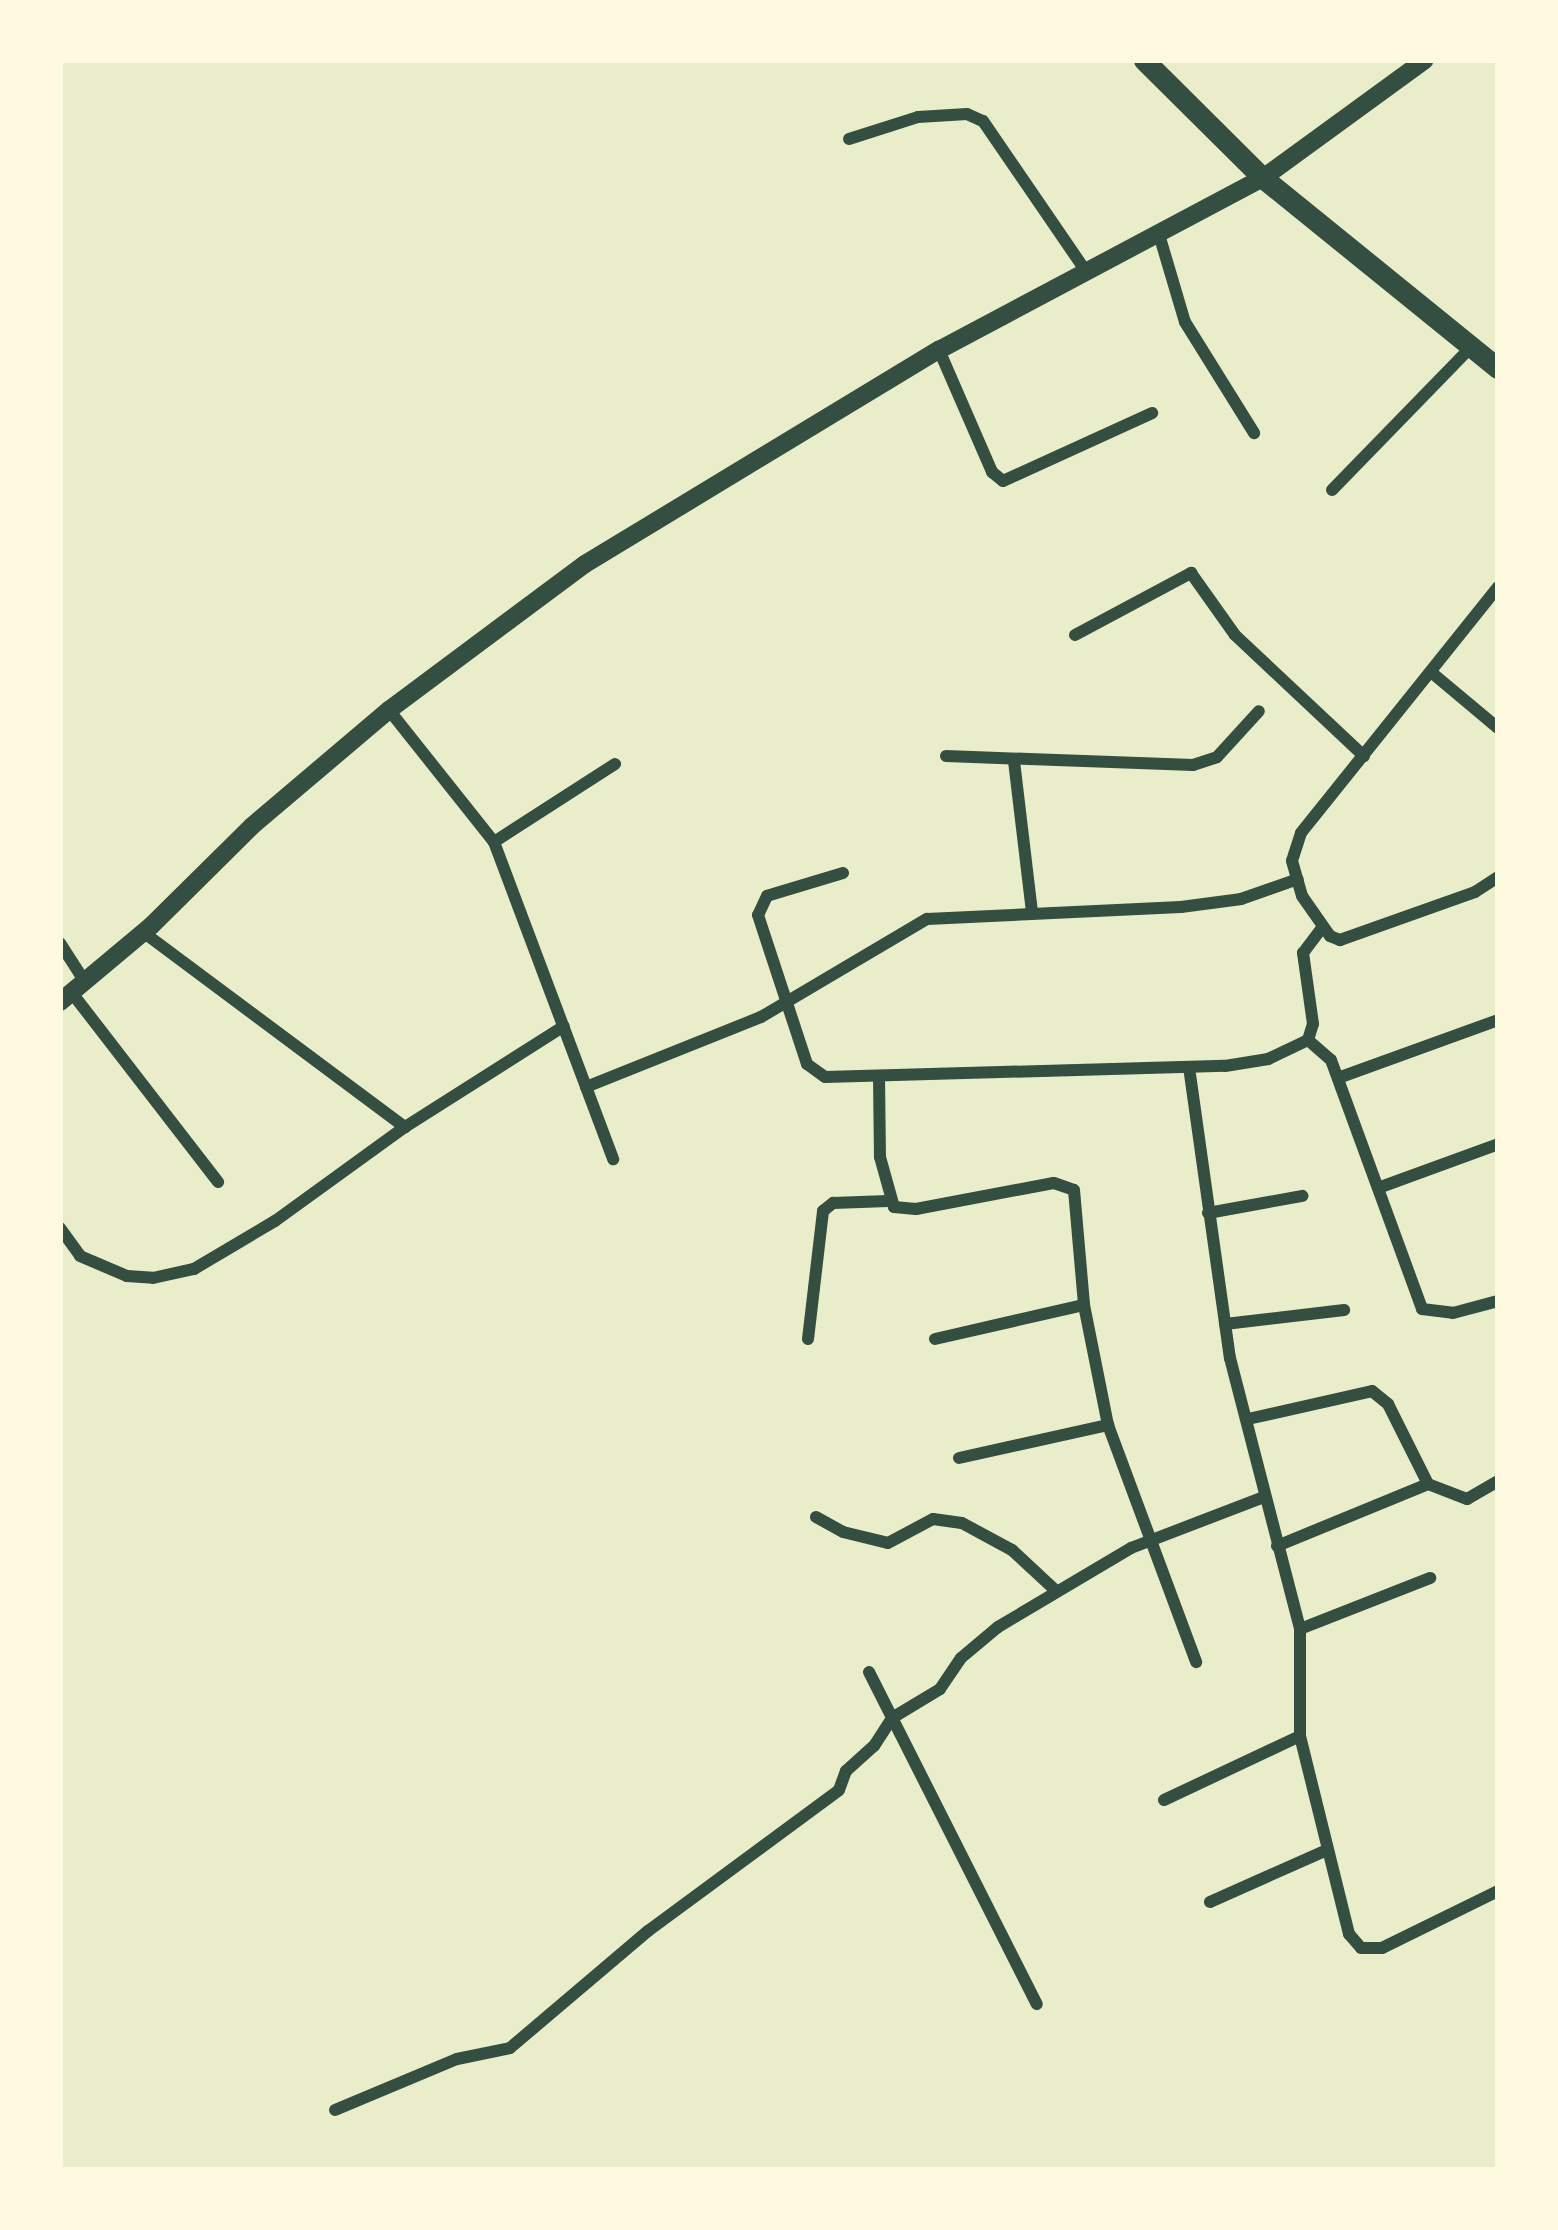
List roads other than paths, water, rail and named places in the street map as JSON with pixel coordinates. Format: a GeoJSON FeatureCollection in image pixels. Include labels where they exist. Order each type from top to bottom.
{"type":"FeatureCollection","features":[{"type":"Feature","properties":{"kind":"highway"},"geometry":{"type":"LineString","coordinates":[[1144,60],[1263,178],[1498,368]]}},
{"type":"Feature","properties":{"kind":"main road"},"geometry":{"type":"LineString","coordinates":[[72,992],[143,932],[252,826],[389,710],[585,564],[939,350],[1263,178],[1425,60]]}},
{"type":"Feature","properties":{"kind":"street"},"geometry":{"type":"LineString","coordinates":[[849,139],[932,115],[967,114],[983,121],[1085,270]]}},
{"type":"Feature","properties":{"kind":"street"},"geometry":{"type":"LineString","coordinates":[[1158,231],[1185,322],[1254,433]]}},
{"type":"Feature","properties":{"kind":"street"},"geometry":{"type":"LineString","coordinates":[[1332,490],[1471,346]]}},
{"type":"Feature","properties":{"kind":"street"},"geometry":{"type":"LineString","coordinates":[[939,350],[992,472],[1003,481],[1152,413]]}},
{"type":"Feature","properties":{"kind":"street"},"geometry":{"type":"LineString","coordinates":[[1075,635],[1191,573],[1235,635],[1364,756]]}},
{"type":"Feature","properties":{"kind":"street"},"geometry":{"type":"LineString","coordinates":[[1498,587],[1293,848],[1298,879],[1322,928],[1333,939],[1349,940],[1475,892],[1498,878]]}},
{"type":"Feature","properties":{"kind":"street"},"geometry":{"type":"LineString","coordinates":[[1431,672],[1498,728]]}},
{"type":"Feature","properties":{"kind":"street"},"geometry":{"type":"LineString","coordinates":[[389,710],[494,842],[613,1159]]}},
{"type":"Feature","properties":{"kind":"street"},"geometry":{"type":"LineString","coordinates":[[946,756],[1193,765],[1216,758],[1259,712]]}},
{"type":"Feature","properties":{"kind":"street"},"geometry":{"type":"LineString","coordinates":[[1014,761],[1032,912]]}},
{"type":"Feature","properties":{"kind":"street"},"geometry":{"type":"LineString","coordinates":[[494,842],[614,764]]}},
{"type":"Feature","properties":{"kind":"street"},"geometry":{"type":"LineString","coordinates":[[843,873],[780,891],[760,903],[760,929],[814,1072],[879,1077],[1268,1059],[1308,1040],[1313,1024],[1303,953],[1322,928]]}},
{"type":"Feature","properties":{"kind":"street"},"geometry":{"type":"LineString","coordinates":[[586,1087],[788,1002],[927,919],[1241,899],[1298,879]]}},
{"type":"Feature","properties":{"kind":"street"},"geometry":{"type":"LineString","coordinates":[[143,932],[405,1127]]}},
{"type":"Feature","properties":{"kind":"street"},"geometry":{"type":"LineString","coordinates":[[60,943],[72,992],[218,1181]]}},
{"type":"Feature","properties":{"kind":"street"},"geometry":{"type":"LineString","coordinates":[[1338,1078],[1498,1020]]}},
{"type":"Feature","properties":{"kind":"street"},"geometry":{"type":"LineString","coordinates":[[60,1228],[80,1256],[101,1268],[127,1276],[174,1276],[275,1221],[405,1127],[564,1026]]}},
{"type":"Feature","properties":{"kind":"street"},"geometry":{"type":"LineString","coordinates":[[1308,1040],[1327,1053],[1338,1078],[1422,1309],[1453,1313],[1498,1301]]}},
{"type":"Feature","properties":{"kind":"street"},"geometry":{"type":"LineString","coordinates":[[1190,1066],[1225,1324],[1300,1629],[1300,1736],[1349,1934],[1361,1948],[1396,1943],[1498,1891]]}},
{"type":"Feature","properties":{"kind":"street"},"geometry":{"type":"LineString","coordinates":[[879,1077],[880,1157],[888,1201]]}},
{"type":"Feature","properties":{"kind":"street"},"geometry":{"type":"LineString","coordinates":[[1378,1188],[1498,1144]]}},
{"type":"Feature","properties":{"kind":"street"},"geometry":{"type":"LineString","coordinates":[[808,1340],[823,1211],[833,1203],[888,1201],[901,1210],[916,1209],[1066,1184],[1077,1199],[1084,1305],[1108,1425],[1196,1662]]}},
{"type":"Feature","properties":{"kind":"street"},"geometry":{"type":"LineString","coordinates":[[1208,1213],[1302,1196]]}},
{"type":"Feature","properties":{"kind":"street"},"geometry":{"type":"LineString","coordinates":[[935,1339],[1084,1305]]}},
{"type":"Feature","properties":{"kind":"street"},"geometry":{"type":"LineString","coordinates":[[1225,1324],[1344,1310]]}},
{"type":"Feature","properties":{"kind":"street"},"geometry":{"type":"LineString","coordinates":[[1248,1419],[1351,1393],[1376,1392],[1388,1405],[1428,1484],[1466,1499],[1498,1480]]}},
{"type":"Feature","properties":{"kind":"street"},"geometry":{"type":"LineString","coordinates":[[959,1458],[1108,1425]]}},
{"type":"Feature","properties":{"kind":"street"},"geometry":{"type":"LineString","coordinates":[[1277,1546],[1428,1484]]}},
{"type":"Feature","properties":{"kind":"street"},"geometry":{"type":"LineString","coordinates":[[335,2110],[524,2038],[648,1931],[834,1795],[847,1771],[874,1746],[892,1718],[940,1689],[962,1658],[1055,1590],[1148,1542],[1264,1497]]}},
{"type":"Feature","properties":{"kind":"street"},"geometry":{"type":"LineString","coordinates":[[816,1517],[843,1532],[888,1543],[933,1519],[962,1523],[1012,1550],[1055,1590]]}},
{"type":"Feature","properties":{"kind":"street"},"geometry":{"type":"LineString","coordinates":[[1300,1629],[1430,1578]]}},
{"type":"Feature","properties":{"kind":"street"},"geometry":{"type":"LineString","coordinates":[[869,1672],[1037,2004]]}},
{"type":"Feature","properties":{"kind":"street"},"geometry":{"type":"LineString","coordinates":[[1164,1800],[1300,1736]]}},
{"type":"Feature","properties":{"kind":"street"},"geometry":{"type":"LineString","coordinates":[[1210,1902],[1327,1850]]}}]}
